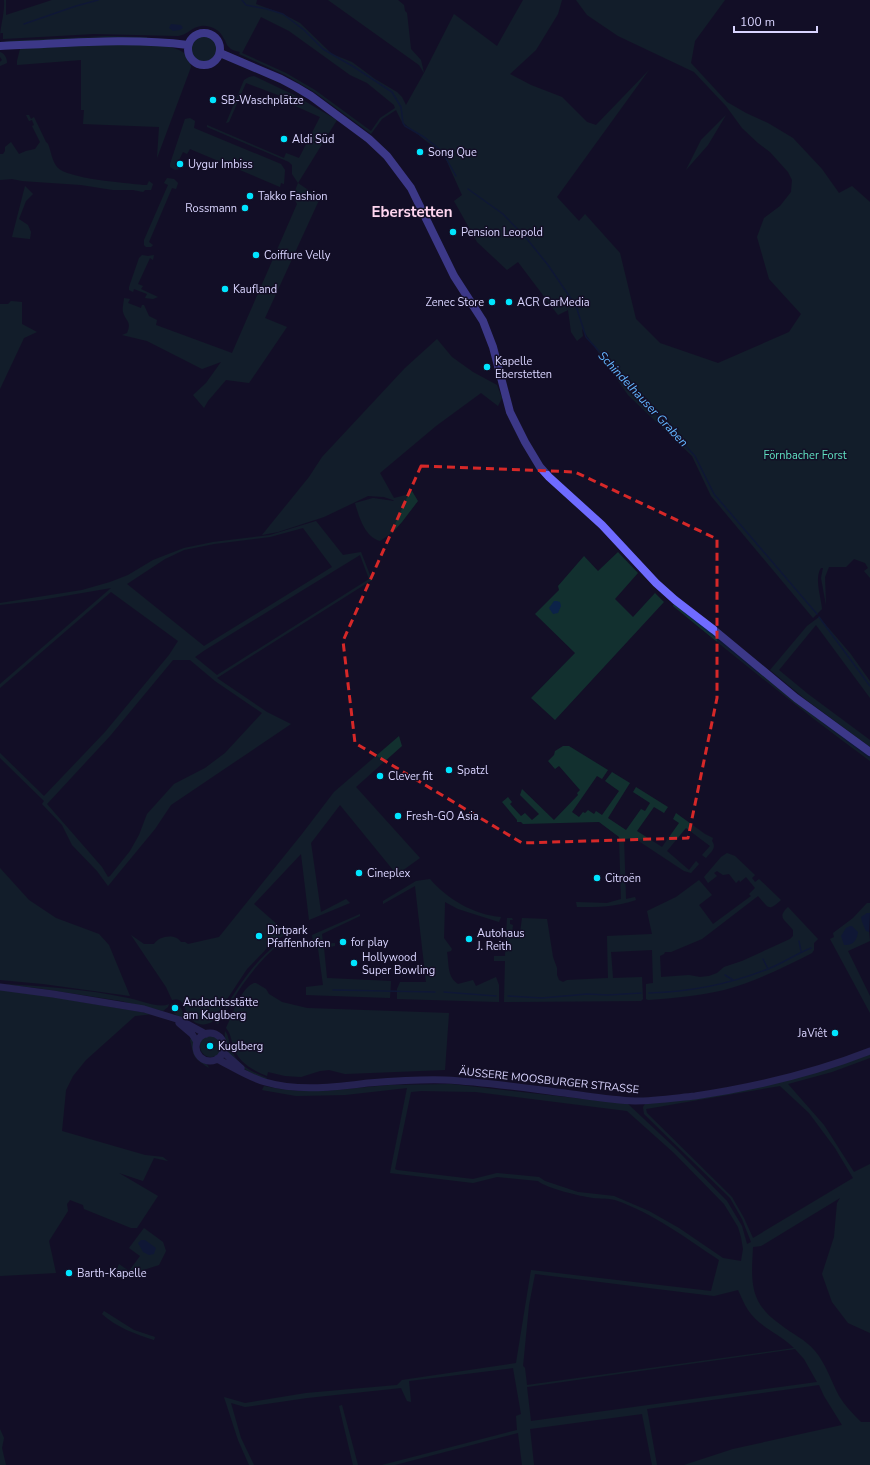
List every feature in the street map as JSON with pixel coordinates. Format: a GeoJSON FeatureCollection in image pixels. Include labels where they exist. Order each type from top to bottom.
{"type":"FeatureCollection","features":[{"type":"Feature","properties":{"kind":"main road"},"geometry":{"type":"LineString","coordinates":[[208,33],[217,38],[220,53],[217,58],[209,64],[199,64],[191,59],[188,46],[190,40],[198,34],[208,33]]}},
{"type":"Feature","properties":{"kind":"main road"},"geometry":{"type":"LineString","coordinates":[[0,46],[107,41],[148,41],[188,46]]}},
{"type":"Feature","properties":{"kind":"main road"},"geometry":{"type":"LineString","coordinates":[[220,53],[275,77],[311,96],[369,139],[387,156],[411,188],[454,276],[483,321],[493,347],[510,412],[540,466],[549,477],[602,525],[648,573],[685,602],[714,630],[796,698],[870,752]]}},
{"type":"Feature","properties":{"kind":"street","name":"ÄUSSERE MOOSBURGER STRASSE"},"geometry":{"type":"LineString","coordinates":[[0,987],[144,1009],[180,1020],[206,1034],[214,1034],[221,1038],[223,1042],[223,1052],[246,1074]]}},
{"type":"Feature","properties":{"kind":"street","name":"ÄUSSERE MOOSBURGER STRASSE"},"geometry":{"type":"LineString","coordinates":[[171,1017],[192,1034],[197,1042],[197,1050],[200,1057],[207,1060],[217,1059],[265,1082],[281,1086],[301,1088],[332,1087],[399,1081],[445,1080],[507,1085],[616,1100],[646,1101],[699,1095],[748,1086],[822,1068],[870,1051]]}},
{"type":"Feature","properties":{"kind":"street"},"geometry":{"type":"LineString","coordinates":[[197,1042],[206,1034]]}},
{"type":"Feature","properties":{"kind":"street"},"geometry":{"type":"LineString","coordinates":[[217,1059],[223,1052]]}},
{"type":"Feature","properties":{"kind":"highlighted area"},"geometry":{"type":"Polygon","coordinates":[[[421,466],[575,472],[717,539],[717,698],[688,838],[522,843],[355,743],[343,641],[421,466]]]}},
{"type":"Feature","properties":{"kind":"green space","name":"Förnbacher Forst"},"geometry":{"type":"Polygon","coordinates":[[[4,0],[6,0],[6,15],[52,0],[257,0],[256,4],[283,14],[300,23],[332,54],[352,62],[375,79],[397,92],[402,97],[406,105],[454,14],[497,46],[523,0],[562,0],[558,14],[536,50],[510,74],[531,85],[562,97],[587,122],[596,125],[649,70],[557,197],[579,221],[585,214],[620,253],[636,319],[660,343],[718,363],[789,332],[801,314],[769,279],[757,237],[764,218],[780,206],[791,192],[792,180],[788,172],[770,152],[742,128],[726,106],[694,72],[618,36],[587,15],[576,0],[725,0],[695,41],[691,63],[727,102],[793,138],[822,169],[839,193],[852,186],[870,202],[870,578],[864,571],[868,568],[865,563],[854,559],[846,567],[829,567],[825,577],[826,605],[821,578],[823,568],[821,568],[818,577],[818,588],[822,609],[813,618],[711,496],[692,456],[628,395],[582,329],[583,336],[577,341],[571,332],[568,310],[558,315],[518,262],[507,270],[477,242],[454,201],[462,195],[444,155],[402,122],[396,110],[382,119],[371,134],[314,92],[285,75],[239,54],[240,52],[231,49],[220,33],[208,26],[201,26],[192,29],[178,36],[94,34],[3,39],[3,33],[0,33],[4,10],[4,0]],[[261,17],[242,53],[286,73],[315,90],[371,131],[380,118],[395,108],[394,105],[367,83],[350,75],[289,31],[261,17]]]}},
{"type":"Feature","properties":{"kind":"green space"},"geometry":{"type":"Polygon","coordinates":[[[328,0],[398,0],[404,5],[407,13],[411,49],[421,60],[424,73],[419,65],[328,0]]]}},
{"type":"Feature","properties":{"kind":"green space"},"geometry":{"type":"Polygon","coordinates":[[[204,35],[214,39],[218,49],[214,59],[204,63],[194,59],[190,49],[194,39],[204,35]]]}},
{"type":"Feature","properties":{"kind":"green space"},"geometry":{"type":"Polygon","coordinates":[[[107,36],[147,38],[79,38],[20,43],[4,41],[107,36]]]}},
{"type":"Feature","properties":{"kind":"green space"},"geometry":{"type":"Polygon","coordinates":[[[145,44],[166,46],[186,54],[191,67],[157,158],[159,127],[83,124],[84,110],[81,110],[81,60],[17,65],[20,49],[23,48],[145,44]]]}},
{"type":"Feature","properties":{"kind":"green space"},"geometry":{"type":"Polygon","coordinates":[[[0,52],[7,59],[7,63],[0,66],[0,62],[2,60],[0,57],[0,52]]]}},
{"type":"Feature","properties":{"kind":"green space"},"geometry":{"type":"Polygon","coordinates":[[[254,76],[296,96],[337,120],[298,183],[292,174],[292,165],[289,162],[207,127],[207,125],[284,158],[286,153],[299,158],[320,117],[293,105],[294,101],[246,83],[229,122],[226,123],[244,80],[254,76]]]}},
{"type":"Feature","properties":{"kind":"green space"},"geometry":{"type":"Polygon","coordinates":[[[26,115],[29,115],[31,119],[34,117],[48,144],[55,165],[63,171],[72,175],[111,182],[147,185],[149,181],[153,184],[151,190],[145,190],[143,192],[12,179],[0,180],[0,154],[3,154],[5,147],[11,142],[19,154],[35,149],[40,142],[32,126],[34,125],[32,120],[29,121],[26,115]]]}},
{"type":"Feature","properties":{"kind":"green space"},"geometry":{"type":"Polygon","coordinates":[[[726,115],[708,145],[686,170],[701,140],[726,115]]]}},
{"type":"Feature","properties":{"kind":"green space"},"geometry":{"type":"Polygon","coordinates":[[[190,118],[195,121],[194,128],[281,164],[285,170],[284,184],[281,183],[280,187],[190,149],[187,154],[183,152],[176,166],[180,169],[175,170],[170,167],[185,119],[190,118]]]}},
{"type":"Feature","properties":{"kind":"green space"},"geometry":{"type":"Polygon","coordinates":[[[167,178],[174,179],[178,183],[176,189],[172,188],[149,242],[153,245],[151,247],[146,247],[144,245],[144,240],[168,185],[164,183],[167,178]]]}},
{"type":"Feature","properties":{"kind":"green space"},"geometry":{"type":"Polygon","coordinates":[[[298,183],[320,198],[265,318],[287,327],[249,383],[226,380],[204,408],[193,395],[206,383],[221,362],[202,369],[147,341],[122,335],[127,333],[129,326],[123,312],[124,298],[130,299],[128,303],[141,308],[142,305],[144,305],[149,316],[157,320],[156,325],[232,353],[297,204],[293,196],[298,183]]]}},
{"type":"Feature","properties":{"kind":"green space"},"geometry":{"type":"Polygon","coordinates":[[[25,186],[33,194],[26,201],[19,219],[28,225],[31,232],[30,239],[12,237],[25,186]]]}},
{"type":"Feature","properties":{"kind":"green space"},"geometry":{"type":"Polygon","coordinates":[[[142,255],[154,255],[153,260],[150,258],[138,284],[143,286],[141,289],[158,297],[153,299],[145,298],[147,294],[134,289],[133,292],[129,290],[139,258],[142,255]]]}},
{"type":"Feature","properties":{"kind":"green space"},"geometry":{"type":"Polygon","coordinates":[[[11,301],[22,302],[22,324],[37,332],[24,338],[0,389],[0,304],[8,304],[11,301]]]}},
{"type":"Feature","properties":{"kind":"green space"},"geometry":{"type":"Polygon","coordinates":[[[437,339],[452,357],[473,372],[497,385],[502,398],[498,406],[481,393],[436,426],[380,473],[394,498],[406,495],[412,491],[418,501],[402,522],[393,532],[380,541],[375,539],[363,526],[355,503],[373,498],[394,501],[384,497],[368,496],[324,517],[278,532],[262,535],[309,477],[322,457],[405,368],[437,339]]]}},
{"type":"Feature","properties":{"kind":"green space"},"geometry":{"type":"Polygon","coordinates":[[[316,521],[343,555],[361,552],[372,580],[217,678],[267,712],[291,724],[171,805],[155,829],[108,886],[97,871],[72,845],[62,825],[42,804],[44,801],[0,758],[0,753],[44,796],[105,732],[169,655],[178,641],[111,592],[0,688],[0,684],[111,588],[41,600],[0,605],[0,603],[82,590],[110,582],[128,575],[153,560],[184,548],[213,542],[270,535],[316,521]],[[303,528],[270,537],[214,544],[184,550],[165,559],[127,584],[204,646],[332,567],[303,528]],[[360,555],[195,657],[217,675],[369,579],[360,555]],[[173,660],[110,736],[47,804],[102,867],[108,877],[130,851],[139,835],[147,814],[174,784],[205,768],[225,753],[262,713],[215,681],[190,660],[173,660]]]}},
{"type":"Feature","properties":{"kind":"green space"},"geometry":{"type":"Polygon","coordinates":[[[618,552],[638,573],[615,599],[633,617],[655,593],[664,602],[555,720],[531,698],[575,653],[535,614],[559,590],[558,586],[584,556],[598,571],[618,552]]]}},
{"type":"Feature","properties":{"kind":"green space"},"geometry":{"type":"Polygon","coordinates":[[[674,603],[870,756],[870,761],[820,724],[746,665],[673,606],[674,603]]]}},
{"type":"Feature","properties":{"kind":"green space"},"geometry":{"type":"Polygon","coordinates":[[[819,617],[850,653],[870,681],[870,698],[816,625],[779,670],[808,694],[870,740],[870,747],[805,699],[770,670],[807,626],[819,617]]]}},
{"type":"Feature","properties":{"kind":"green space"},"geometry":{"type":"Polygon","coordinates":[[[399,736],[402,746],[356,787],[420,858],[395,876],[392,871],[393,870],[340,805],[311,843],[321,912],[346,899],[350,903],[309,920],[301,854],[254,904],[287,933],[271,944],[247,969],[212,1022],[209,1024],[198,1024],[193,1021],[188,1015],[181,1001],[176,999],[172,1000],[166,987],[131,935],[144,944],[154,944],[163,937],[175,937],[181,942],[188,944],[219,937],[334,792],[399,736]]]}},
{"type":"Feature","properties":{"kind":"green space"},"geometry":{"type":"Polygon","coordinates":[[[563,746],[569,746],[608,770],[602,779],[597,776],[572,812],[579,817],[583,812],[585,813],[588,810],[594,814],[596,811],[602,815],[619,791],[605,781],[612,772],[630,783],[608,818],[626,830],[641,809],[645,811],[650,803],[633,792],[636,787],[668,807],[664,813],[654,807],[637,831],[662,847],[679,823],[673,819],[676,813],[713,838],[712,841],[714,848],[706,858],[702,855],[710,846],[686,828],[667,851],[689,870],[696,861],[699,864],[691,873],[684,871],[634,838],[624,839],[626,899],[635,897],[636,900],[600,907],[577,907],[576,902],[607,903],[621,899],[619,837],[599,822],[523,824],[521,822],[517,822],[502,802],[508,797],[512,802],[510,804],[521,816],[525,813],[532,820],[539,814],[520,795],[522,789],[554,820],[578,795],[577,793],[580,790],[559,766],[555,769],[548,761],[554,755],[555,751],[563,746]]]}},
{"type":"Feature","properties":{"kind":"green space"},"geometry":{"type":"Polygon","coordinates":[[[727,853],[735,856],[755,875],[752,878],[755,882],[759,879],[781,900],[769,907],[758,896],[702,939],[671,952],[665,952],[660,956],[661,977],[689,975],[700,977],[709,976],[717,973],[724,967],[742,961],[790,939],[793,936],[793,930],[782,916],[788,907],[818,939],[814,943],[814,950],[812,953],[780,969],[736,987],[677,998],[648,1000],[646,999],[646,984],[653,983],[652,950],[611,952],[613,978],[642,977],[643,999],[641,1001],[504,1002],[505,961],[494,961],[494,956],[505,956],[507,918],[512,918],[513,920],[510,920],[510,924],[513,925],[512,932],[520,933],[522,918],[547,919],[553,957],[559,980],[563,982],[567,980],[608,978],[607,936],[652,934],[647,911],[676,897],[699,880],[712,895],[699,905],[713,924],[751,896],[749,894],[755,888],[746,877],[740,882],[739,880],[736,883],[729,874],[723,875],[717,871],[714,873],[717,876],[708,883],[704,877],[721,857],[727,853]]]}},
{"type":"Feature","properties":{"kind":"green space"},"geometry":{"type":"Polygon","coordinates":[[[0,868],[29,900],[56,918],[99,934],[109,945],[130,996],[43,984],[0,980],[0,868]]]}},
{"type":"Feature","properties":{"kind":"green space"},"geometry":{"type":"Polygon","coordinates":[[[430,879],[444,893],[462,905],[481,913],[501,917],[499,922],[458,909],[445,902],[444,938],[452,949],[451,951],[447,952],[449,970],[452,978],[458,984],[473,980],[476,986],[496,977],[499,985],[499,1002],[397,999],[397,989],[400,982],[426,982],[415,886],[383,904],[383,901],[416,881],[430,879]]]}},
{"type":"Feature","properties":{"kind":"green space"},"geometry":{"type":"Polygon","coordinates":[[[867,903],[870,903],[870,913],[867,913],[870,941],[848,951],[870,996],[870,1013],[830,939],[834,937],[833,933],[853,918],[867,903]]]}},
{"type":"Feature","properties":{"kind":"green space"},"geometry":{"type":"Polygon","coordinates":[[[360,914],[360,916],[322,934],[323,944],[335,943],[335,946],[324,948],[327,978],[391,981],[390,998],[306,995],[306,987],[323,985],[317,941],[313,941],[312,935],[360,914]]]}},
{"type":"Feature","properties":{"kind":"green space"},"geometry":{"type":"Polygon","coordinates":[[[277,944],[278,945],[252,972],[218,1024],[216,1023],[236,991],[251,971],[267,952],[277,944]]]}},
{"type":"Feature","properties":{"kind":"green space"},"geometry":{"type":"Polygon","coordinates":[[[254,983],[266,989],[269,994],[282,1002],[307,1008],[449,1013],[445,1070],[345,1074],[329,1070],[320,1071],[301,1077],[285,1076],[268,1072],[267,1076],[261,1074],[246,1065],[238,1057],[230,1034],[226,1028],[241,996],[249,986],[254,983]]]}},
{"type":"Feature","properties":{"kind":"green space"},"geometry":{"type":"Polygon","coordinates":[[[0,984],[80,990],[128,998],[155,1005],[169,1004],[163,1011],[121,1001],[0,984]]]}},
{"type":"Feature","properties":{"kind":"green space"},"geometry":{"type":"Polygon","coordinates":[[[0,990],[46,996],[153,1014],[135,1016],[86,1060],[73,1076],[66,1090],[62,1131],[145,1155],[163,1157],[168,1161],[154,1158],[143,1181],[119,1173],[158,1196],[137,1228],[131,1228],[84,1209],[83,1205],[70,1200],[67,1204],[68,1211],[49,1241],[56,1273],[0,1276],[0,990]]]}},
{"type":"Feature","properties":{"kind":"green space"},"geometry":{"type":"Polygon","coordinates":[[[176,1003],[180,1007],[188,1022],[170,1010],[171,1004],[176,1003]]]}},
{"type":"Feature","properties":{"kind":"green space"},"geometry":{"type":"Polygon","coordinates":[[[225,1031],[231,1049],[241,1064],[267,1078],[266,1080],[254,1075],[236,1063],[227,1054],[225,1031]]]}},
{"type":"Feature","properties":{"kind":"green space"},"geometry":{"type":"Polygon","coordinates":[[[211,1035],[219,1038],[222,1046],[219,1054],[211,1057],[203,1054],[200,1046],[203,1038],[211,1035]]]}},
{"type":"Feature","properties":{"kind":"green space"},"geometry":{"type":"Polygon","coordinates":[[[192,1037],[196,1057],[207,1064],[209,1068],[196,1059],[193,1054],[190,1040],[192,1037]]]}},
{"type":"Feature","properties":{"kind":"green space"},"geometry":{"type":"Polygon","coordinates":[[[870,1054],[870,1058],[832,1072],[788,1084],[824,1125],[854,1172],[870,1164],[870,1333],[848,1323],[832,1302],[822,1274],[834,1237],[837,1203],[840,1198],[761,1246],[753,1247],[752,1271],[754,1291],[763,1308],[771,1317],[811,1347],[822,1361],[844,1403],[861,1422],[870,1422],[870,1465],[684,1465],[733,1449],[842,1425],[819,1385],[647,1409],[657,1465],[652,1465],[642,1414],[530,1429],[534,1465],[522,1465],[518,1433],[395,1465],[382,1465],[517,1430],[516,1416],[521,1414],[513,1368],[409,1381],[411,1402],[407,1401],[401,1388],[307,1398],[245,1407],[231,1403],[241,1438],[254,1465],[249,1465],[238,1440],[224,1397],[245,1403],[306,1393],[397,1385],[402,1380],[516,1363],[531,1270],[711,1291],[719,1260],[656,1219],[629,1205],[615,1200],[573,1194],[549,1187],[538,1181],[497,1177],[473,1183],[390,1173],[407,1088],[345,1095],[296,1096],[262,1090],[264,1086],[299,1091],[325,1091],[389,1085],[451,1084],[628,1104],[677,1150],[727,1201],[742,1226],[747,1244],[751,1242],[742,1219],[730,1198],[644,1114],[643,1107],[645,1104],[695,1098],[870,1054]],[[780,1086],[646,1109],[647,1113],[732,1197],[753,1238],[853,1178],[835,1148],[809,1113],[780,1086]],[[411,1092],[395,1169],[473,1179],[497,1173],[539,1177],[545,1181],[578,1192],[614,1196],[649,1211],[679,1228],[723,1258],[741,1261],[743,1249],[741,1237],[738,1227],[724,1204],[674,1153],[627,1111],[476,1092],[411,1092]],[[535,1274],[529,1305],[523,1366],[525,1368],[527,1385],[794,1348],[753,1316],[738,1290],[714,1296],[535,1274]],[[795,1349],[527,1387],[531,1421],[817,1382],[804,1359],[795,1349]]]}},
{"type":"Feature","properties":{"kind":"green space"},"geometry":{"type":"Polygon","coordinates":[[[144,1228],[163,1242],[166,1251],[159,1265],[132,1272],[116,1271],[119,1264],[129,1271],[140,1256],[129,1248],[144,1228]]]}},
{"type":"Feature","properties":{"kind":"green space"},"geometry":{"type":"Polygon","coordinates":[[[104,1311],[134,1330],[155,1337],[154,1340],[133,1333],[107,1319],[102,1314],[104,1311]]]}},
{"type":"Feature","properties":{"kind":"green space"},"geometry":{"type":"Polygon","coordinates":[[[342,1405],[358,1465],[353,1465],[339,1406],[342,1405]]]}},
{"type":"Feature","properties":{"kind":"green space"},"geometry":{"type":"Polygon","coordinates":[[[0,1429],[4,1438],[2,1448],[6,1465],[0,1465],[0,1429]]]}},
{"type":"Feature","properties":{"kind":"water"},"geometry":{"type":"Polygon","coordinates":[[[171,24],[181,25],[183,28],[173,31],[169,28],[171,24]]]}},
{"type":"Feature","properties":{"kind":"water"},"geometry":{"type":"Polygon","coordinates":[[[554,601],[560,602],[561,606],[558,613],[553,614],[549,608],[554,601]]]}},
{"type":"Feature","properties":{"kind":"water"},"geometry":{"type":"Polygon","coordinates":[[[867,913],[870,913],[869,932],[866,931],[861,917],[867,913]]]}},
{"type":"Feature","properties":{"kind":"water"},"geometry":{"type":"Polygon","coordinates":[[[850,926],[858,932],[857,938],[850,945],[844,945],[841,936],[846,928],[850,926]]]}},
{"type":"Feature","properties":{"kind":"water"},"geometry":{"type":"Polygon","coordinates":[[[141,1240],[145,1240],[156,1248],[154,1254],[149,1255],[143,1252],[138,1243],[141,1240]]]}},
{"type":"Feature","properties":{"kind":"waterway","name":"Schindelhauser Graben"},"geometry":{"type":"LineString","coordinates":[[24,24],[98,0]]}},
{"type":"Feature","properties":{"kind":"waterway","name":"Schindelhauser Graben"},"geometry":{"type":"LineString","coordinates":[[242,0],[246,5],[283,14],[304,30],[323,49],[392,92],[401,107],[403,123],[405,126],[424,137],[437,147],[443,153],[456,176]]}},
{"type":"Feature","properties":{"kind":"waterway","name":"Schindelhauser Graben"},"geometry":{"type":"LineString","coordinates":[[468,189],[503,214],[527,239],[548,265],[576,306],[586,337],[695,456],[714,494],[817,614]]}},
{"type":"Feature","properties":{"kind":"waterway"},"geometry":{"type":"LineString","coordinates":[[683,611],[759,673]]}},
{"type":"Feature","properties":{"kind":"waterway","name":"Schindelhauser Graben"},"geometry":{"type":"LineString","coordinates":[[819,617],[870,686]]}},
{"type":"Feature","properties":{"kind":"waterway"},"geometry":{"type":"LineString","coordinates":[[824,723],[870,758]]}},
{"type":"Feature","properties":{"kind":"waterway"},"geometry":{"type":"LineString","coordinates":[[799,941],[801,951]]}},
{"type":"Feature","properties":{"kind":"waterway"},"geometry":{"type":"LineString","coordinates":[[649,993],[694,989],[739,979],[774,967],[811,948]]}},
{"type":"Feature","properties":{"kind":"waterway"},"geometry":{"type":"LineString","coordinates":[[763,959],[768,969]]}},
{"type":"Feature","properties":{"kind":"waterway"},"geometry":{"type":"LineString","coordinates":[[725,975],[733,980]]}},
{"type":"Feature","properties":{"kind":"waterway"},"geometry":{"type":"LineString","coordinates":[[333,990],[435,992]]}},
{"type":"Feature","properties":{"kind":"waterway"},"geometry":{"type":"LineString","coordinates":[[444,992],[496,996]]}},
{"type":"Feature","properties":{"kind":"waterway"},"geometry":{"type":"LineString","coordinates":[[508,996],[542,998],[587,994],[608,995],[641,993]]}},
{"type":"Feature","properties":{"kind":"place","name":"SB-Waschplätze"},"geometry":{"type":"Point","coordinates":[213,100]}},
{"type":"Feature","properties":{"kind":"place","name":"Aldi Süd"},"geometry":{"type":"Point","coordinates":[284,139]}},
{"type":"Feature","properties":{"kind":"place","name":"Song Que"},"geometry":{"type":"Point","coordinates":[420,152]}},
{"type":"Feature","properties":{"kind":"place","name":"Uygur Imbiss"},"geometry":{"type":"Point","coordinates":[180,164]}},
{"type":"Feature","properties":{"kind":"place","name":"Takko Fashion"},"geometry":{"type":"Point","coordinates":[250,196]}},
{"type":"Feature","properties":{"kind":"place","name":"Rossmann"},"geometry":{"type":"Point","coordinates":[245,208]}},
{"type":"Feature","properties":{"kind":"place","name":"Pension Leopold"},"geometry":{"type":"Point","coordinates":[453,232]}},
{"type":"Feature","properties":{"kind":"place","name":"Coiffure Velly"},"geometry":{"type":"Point","coordinates":[256,255]}},
{"type":"Feature","properties":{"kind":"place","name":"Kaufland"},"geometry":{"type":"Point","coordinates":[225,289]}},
{"type":"Feature","properties":{"kind":"place","name":"Zenec Store"},"geometry":{"type":"Point","coordinates":[492,302]}},
{"type":"Feature","properties":{"kind":"place","name":"ACR CarMedia"},"geometry":{"type":"Point","coordinates":[509,302]}},
{"type":"Feature","properties":{"kind":"place","name":"Kapelle Eberstetten"},"geometry":{"type":"Point","coordinates":[487,367]}},
{"type":"Feature","properties":{"kind":"place","name":"Spatzl"},"geometry":{"type":"Point","coordinates":[449,770]}},
{"type":"Feature","properties":{"kind":"place","name":"Clever fit"},"geometry":{"type":"Point","coordinates":[380,776]}},
{"type":"Feature","properties":{"kind":"place","name":"Fresh-GO Asia"},"geometry":{"type":"Point","coordinates":[398,816]}},
{"type":"Feature","properties":{"kind":"place","name":"Cineplex"},"geometry":{"type":"Point","coordinates":[359,873]}},
{"type":"Feature","properties":{"kind":"place","name":"Citroën"},"geometry":{"type":"Point","coordinates":[597,878]}},
{"type":"Feature","properties":{"kind":"place","name":"Dirtpark Pfaffenhofen"},"geometry":{"type":"Point","coordinates":[259,936]}},
{"type":"Feature","properties":{"kind":"place","name":"Autohaus J. Reith"},"geometry":{"type":"Point","coordinates":[469,939]}},
{"type":"Feature","properties":{"kind":"place","name":"for play"},"geometry":{"type":"Point","coordinates":[343,942]}},
{"type":"Feature","properties":{"kind":"place","name":"Hollywood Super Bowling"},"geometry":{"type":"Point","coordinates":[354,963]}},
{"type":"Feature","properties":{"kind":"place","name":"Andachtsstätte am Kuglberg"},"geometry":{"type":"Point","coordinates":[175,1008]}},
{"type":"Feature","properties":{"kind":"place","name":"JaViêt"},"geometry":{"type":"Point","coordinates":[835,1033]}},
{"type":"Feature","properties":{"kind":"place","name":"Kuglberg"},"geometry":{"type":"Point","coordinates":[210,1046]}},
{"type":"Feature","properties":{"kind":"place","name":"Barth-Kapelle"},"geometry":{"type":"Point","coordinates":[69,1273]}},
{"type":"Feature","properties":{"kind":"district","name":"Eberstetten"},"geometry":{"type":"Point","coordinates":[412,212]}}]}
